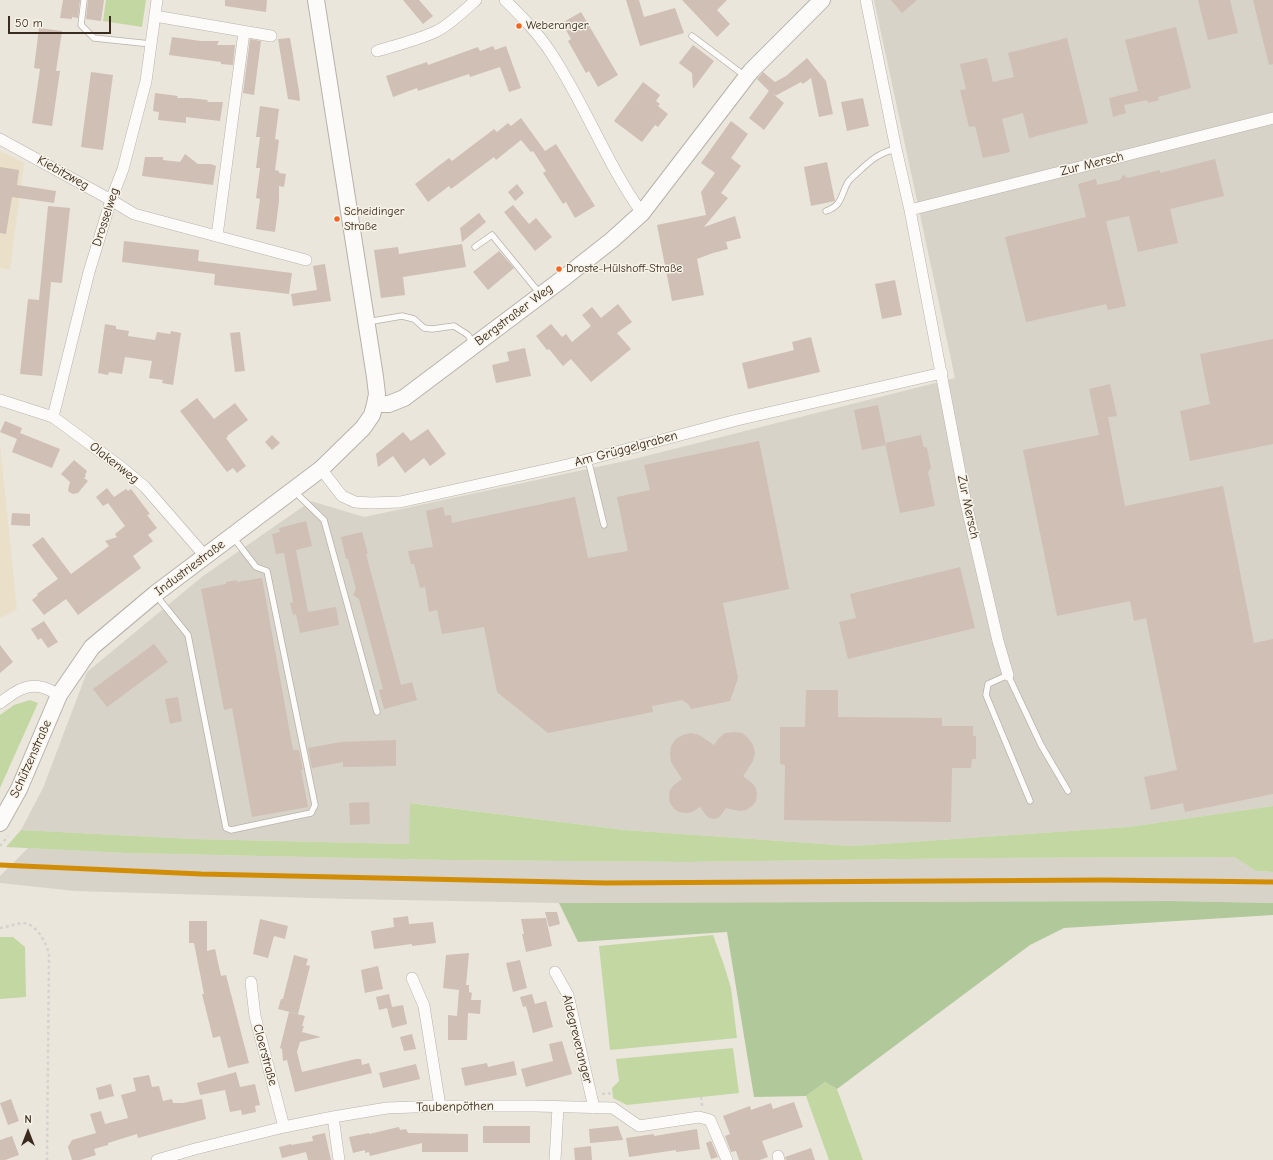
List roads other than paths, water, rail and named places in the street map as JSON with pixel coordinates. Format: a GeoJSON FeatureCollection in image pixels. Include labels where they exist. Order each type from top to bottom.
{"type":"FeatureCollection","features":[{"type":"Feature","properties":{"kind":"main road"},"geometry":{"type":"LineString","coordinates":[[316,0],[376,377],[376,404]]}},
{"type":"Feature","properties":{"kind":"main road","name":"Bergstraßer Weg"},"geometry":{"type":"LineString","coordinates":[[376,404],[389,404],[404,398],[612,240],[642,213],[751,71],[822,0]]}},
{"type":"Feature","properties":{"kind":"main road","name":"Industriestraße"},"geometry":{"type":"LineString","coordinates":[[59,695],[92,647],[155,594],[321,469],[363,428],[372,415],[376,404]]}},
{"type":"Feature","properties":{"kind":"main road","name":"Schützenstraße"},"geometry":{"type":"LineString","coordinates":[[0,823],[19,790],[59,695]]}},
{"type":"Feature","properties":{"kind":"street","name":"Drosselweg"},"geometry":{"type":"LineString","coordinates":[[53,417],[89,272],[122,169],[146,81],[157,0]]}},
{"type":"Feature","properties":{"kind":"street"},"geometry":{"type":"LineString","coordinates":[[377,51],[406,43],[438,31],[476,0]]}},
{"type":"Feature","properties":{"kind":"street"},"geometry":{"type":"LineString","coordinates":[[505,0],[524,19],[550,51],[569,81],[633,201],[642,213]]}},
{"type":"Feature","properties":{"kind":"street","name":"Zur Mersch"},"geometry":{"type":"LineString","coordinates":[[866,0],[910,210],[965,499],[998,641],[1008,674]]}},
{"type":"Feature","properties":{"kind":"street"},"geometry":{"type":"LineString","coordinates":[[155,16],[271,36]]}},
{"type":"Feature","properties":{"kind":"street"},"geometry":{"type":"LineString","coordinates":[[217,236],[244,32]]}},
{"type":"Feature","properties":{"kind":"street","name":"Zur Mersch"},"geometry":{"type":"LineString","coordinates":[[910,210],[1273,118]]}},
{"type":"Feature","properties":{"kind":"street","name":"Kiebitzweg"},"geometry":{"type":"LineString","coordinates":[[0,139],[134,214],[306,260]]}},
{"type":"Feature","properties":{"kind":"street","name":"Am Grüggelgraben"},"geometry":{"type":"LineString","coordinates":[[321,469],[342,496],[355,502],[400,502],[588,459],[737,420],[942,373]]}},
{"type":"Feature","properties":{"kind":"street","name":"Olakenweg"},"geometry":{"type":"LineString","coordinates":[[0,400],[53,417],[121,467],[145,487],[205,556]]}},
{"type":"Feature","properties":{"kind":"street"},"geometry":{"type":"LineString","coordinates":[[0,703],[25,687],[41,687],[59,695]]}},
{"type":"Feature","properties":{"kind":"street","name":"Aldegreveranger"},"geometry":{"type":"LineString","coordinates":[[555,972],[568,995],[594,1108]]}},
{"type":"Feature","properties":{"kind":"street"},"geometry":{"type":"LineString","coordinates":[[412,978],[424,1006],[440,1106]]}},
{"type":"Feature","properties":{"kind":"street","name":"Cloerstraße"},"geometry":{"type":"LineString","coordinates":[[251,982],[255,1016],[284,1127]]}},
{"type":"Feature","properties":{"kind":"street","name":"Taubenpöthen"},"geometry":{"type":"LineString","coordinates":[[157,1160],[196,1154],[284,1127],[333,1117],[387,1108],[440,1106],[613,1108],[640,1126],[699,1117],[710,1120],[727,1160]]}},
{"type":"Feature","properties":{"kind":"street"},"geometry":{"type":"LineString","coordinates":[[555,1160],[558,1107]]}},
{"type":"Feature","properties":{"kind":"street"},"geometry":{"type":"LineString","coordinates":[[333,1117],[339,1160]]}},
{"type":"Feature","properties":{"kind":"lane"},"geometry":{"type":"LineString","coordinates":[[84,0],[81,25],[94,38],[150,44]]}},
{"type":"Feature","properties":{"kind":"lane"},"geometry":{"type":"LineString","coordinates":[[692,36],[746,77]]}},
{"type":"Feature","properties":{"kind":"lane"},"geometry":{"type":"LineString","coordinates":[[826,211],[839,204],[849,181],[871,159],[886,151],[896,149]]}},
{"type":"Feature","properties":{"kind":"lane"},"geometry":{"type":"LineString","coordinates":[[475,247],[492,235],[541,295]]}},
{"type":"Feature","properties":{"kind":"lane"},"geometry":{"type":"LineString","coordinates":[[367,322],[402,316],[414,318],[424,328],[432,329],[454,326],[468,335],[474,345]]}},
{"type":"Feature","properties":{"kind":"lane"},"geometry":{"type":"LineString","coordinates":[[588,459],[604,525]]}},
{"type":"Feature","properties":{"kind":"lane"},"geometry":{"type":"LineString","coordinates":[[293,490],[324,520],[377,712]]}},
{"type":"Feature","properties":{"kind":"lane"},"geometry":{"type":"LineString","coordinates":[[155,594],[188,635],[226,828],[232,830],[311,813],[315,805],[267,571],[256,566],[232,536]]}},
{"type":"Feature","properties":{"kind":"lane"},"geometry":{"type":"LineString","coordinates":[[1008,674],[988,684],[986,695],[1030,801]]}},
{"type":"Feature","properties":{"kind":"lane","name":"Zur Mersch"},"geometry":{"type":"LineString","coordinates":[[1008,674],[1041,745],[1068,791]]}},
{"type":"Feature","properties":{"kind":"place","name":"Weberanger"},"geometry":{"type":"Point","coordinates":[519,26]}},
{"type":"Feature","properties":{"kind":"place","name":"Scheidinger Straße"},"geometry":{"type":"Point","coordinates":[337,219]}},
{"type":"Feature","properties":{"kind":"place","name":"Droste-Hülshoff-Straße"},"geometry":{"type":"Point","coordinates":[559,269]}}]}
